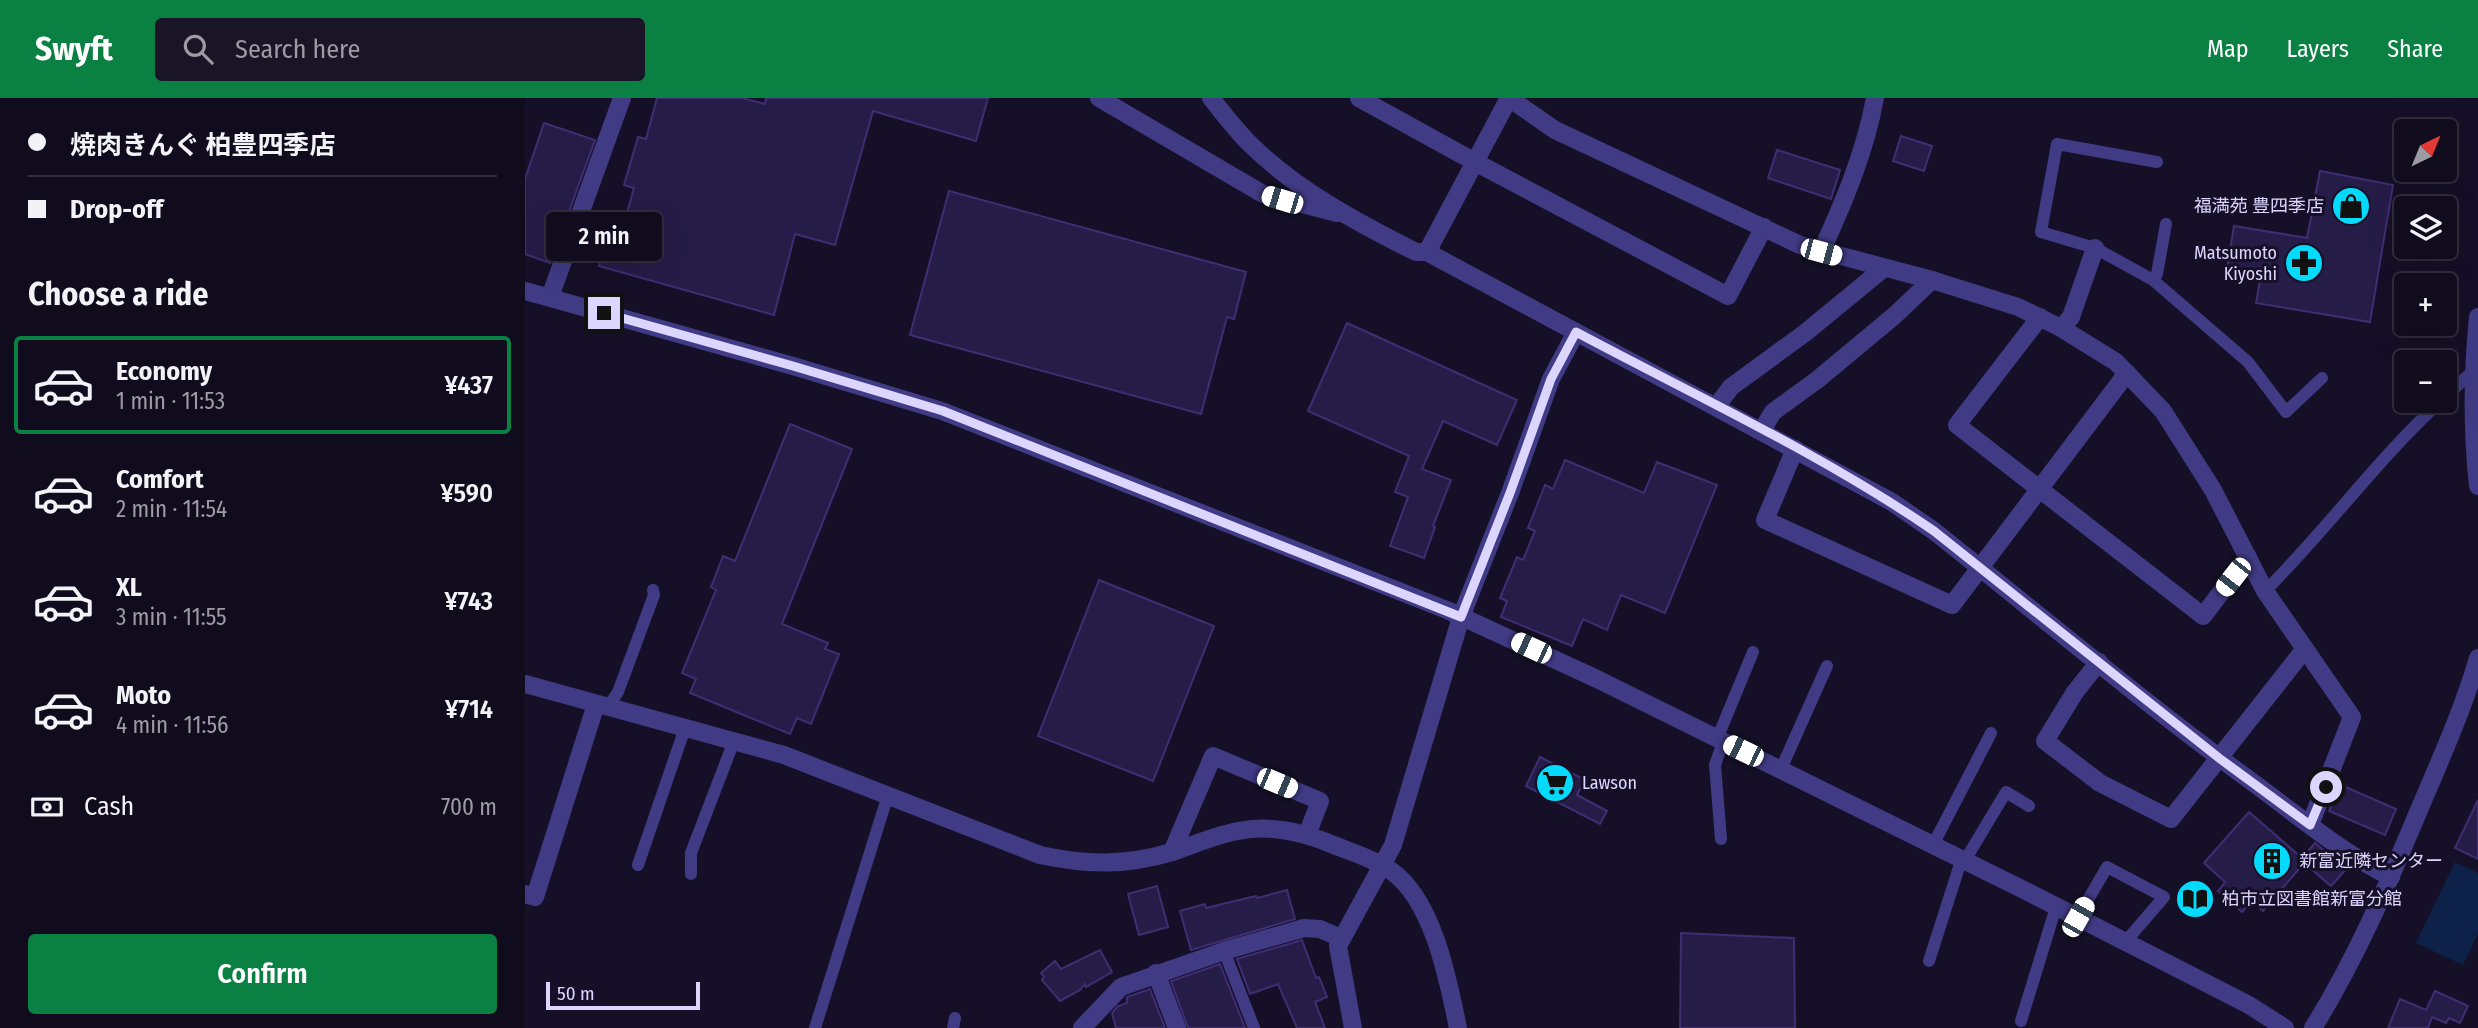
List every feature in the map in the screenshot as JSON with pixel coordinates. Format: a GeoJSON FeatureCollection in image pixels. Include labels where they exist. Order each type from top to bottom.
{"type":"FeatureCollection","features":[{"type":"Feature","properties":{"kind":"street"},"geometry":{"type":"LineString","coordinates":[[550,298],[622,98]]}},
{"type":"Feature","properties":{"kind":"street"},"geometry":{"type":"LineString","coordinates":[[1099,98],[1263,194],[1350,216]]}},
{"type":"Feature","properties":{"kind":"street"},"geometry":{"type":"LineString","coordinates":[[1211,98],[1250,144],[1279,169],[1350,216],[1416,253],[1427,252],[1892,502],[1979,567],[2219,758],[2310,825],[2391,877]]}},
{"type":"Feature","properties":{"kind":"street"},"geometry":{"type":"LineString","coordinates":[[1359,98],[1728,296],[1764,227]]}},
{"type":"Feature","properties":{"kind":"street"},"geometry":{"type":"LineString","coordinates":[[1427,252],[1509,98],[1555,130],[1800,245],[1932,280],[2018,307],[2061,328],[2116,362],[2163,411],[2213,491],[2266,591],[2351,717],[2310,825]]}},
{"type":"Feature","properties":{"kind":"street"},"geometry":{"type":"LineString","coordinates":[[1821,252],[1865,142],[1875,98]]}},
{"type":"Feature","properties":{"kind":"street"},"geometry":{"type":"LineString","coordinates":[[2061,328],[2071,317],[2095,248]]}},
{"type":"Feature","properties":{"kind":"street"},"geometry":{"type":"LineString","coordinates":[[1716,407],[1731,387],[1805,333],[1884,268]]}},
{"type":"Feature","properties":{"kind":"street"},"geometry":{"type":"LineString","coordinates":[[1762,430],[1773,412],[1817,380],[1894,316],[1932,280]]}},
{"type":"Feature","properties":{"kind":"street"},"geometry":{"type":"LineString","coordinates":[[525,291],[943,411],[1461,617],[1597,679],[2028,892],[2249,1005],[2285,1028]]}},
{"type":"Feature","properties":{"kind":"street"},"geometry":{"type":"LineString","coordinates":[[2040,317],[1957,425],[2203,616],[2248,558]]}},
{"type":"Feature","properties":{"kind":"street"},"geometry":{"type":"LineString","coordinates":[[2478,317],[2472,413],[2478,486]]}},
{"type":"Feature","properties":{"kind":"street"},"geometry":{"type":"LineString","coordinates":[[1353,1028],[1338,946],[1394,845],[1461,617],[1551,379],[1576,332]]}},
{"type":"Feature","properties":{"kind":"street"},"geometry":{"type":"LineString","coordinates":[[1795,449],[1765,520],[1952,605],[2127,373]]}},
{"type":"Feature","properties":{"kind":"street"},"geometry":{"type":"LineString","coordinates":[[2099,662],[2075,692],[2045,741],[2100,783],[2171,819],[2304,650]]}},
{"type":"Feature","properties":{"kind":"street"},"geometry":{"type":"LineString","coordinates":[[2313,1028],[2358,946],[2391,877],[2460,712],[2478,658]]}},
{"type":"Feature","properties":{"kind":"street"},"geometry":{"type":"LineString","coordinates":[[525,684],[785,755],[888,794],[927,812],[1040,855],[1058,859],[1098,864],[1145,859],[1245,829],[1271,829],[1307,835],[1383,866],[1407,884],[1425,912],[1452,999],[1458,1028]]}},
{"type":"Feature","properties":{"kind":"street"},"geometry":{"type":"LineString","coordinates":[[525,894],[535,897],[602,706]]}},
{"type":"Feature","properties":{"kind":"street"},"geometry":{"type":"LineString","coordinates":[[1172,852],[1213,756],[1320,801],[1307,835]]}},
{"type":"Feature","properties":{"kind":"street"},"geometry":{"type":"LineString","coordinates":[[1085,1027],[1121,987],[1156,973],[1304,928],[1320,929],[1341,938]]}},
{"type":"Feature","properties":{"kind":"street"},"geometry":{"type":"LineString","coordinates":[[1156,973],[1177,1028]]}},
{"type":"Feature","properties":{"kind":"lane"},"geometry":{"type":"LineString","coordinates":[[2157,162],[2057,144],[2041,232],[2095,248],[2153,280],[2248,362],[2285,412],[2322,378]]}},
{"type":"Feature","properties":{"kind":"lane"},"geometry":{"type":"LineString","coordinates":[[2153,280],[2157,274],[2166,224]]}},
{"type":"Feature","properties":{"kind":"lane"},"geometry":{"type":"LineString","coordinates":[[2457,386],[2473,371]]}},
{"type":"Feature","properties":{"kind":"lane"},"geometry":{"type":"LineString","coordinates":[[2266,591],[2429,413]]}},
{"type":"Feature","properties":{"kind":"lane"},"geometry":{"type":"LineString","coordinates":[[602,706],[618,692],[654,596],[653,590]]}},
{"type":"Feature","properties":{"kind":"lane"},"geometry":{"type":"LineString","coordinates":[[1721,839],[1715,765],[1720,740],[1753,652]]}},
{"type":"Feature","properties":{"kind":"lane"},"geometry":{"type":"LineString","coordinates":[[1781,769],[1826,666]]}},
{"type":"Feature","properties":{"kind":"lane"},"geometry":{"type":"LineString","coordinates":[[638,865],[685,728]]}},
{"type":"Feature","properties":{"kind":"lane"},"geometry":{"type":"LineString","coordinates":[[1933,845],[1991,733]]}},
{"type":"Feature","properties":{"kind":"lane"},"geometry":{"type":"LineString","coordinates":[[691,874],[691,853],[734,741]]}},
{"type":"Feature","properties":{"kind":"lane"},"geometry":{"type":"LineString","coordinates":[[1929,961],[1963,861],[2007,792],[2029,806]]}},
{"type":"Feature","properties":{"kind":"lane"},"geometry":{"type":"LineString","coordinates":[[815,1028],[888,794]]}},
{"type":"Feature","properties":{"kind":"lane"},"geometry":{"type":"LineString","coordinates":[[2078,917],[2107,867],[2164,897],[2126,941]]}},
{"type":"Feature","properties":{"kind":"lane"},"geometry":{"type":"LineString","coordinates":[[2021,1021],[2056,907]]}},
{"type":"Feature","properties":{"kind":"lane"},"geometry":{"type":"LineString","coordinates":[[1224,951],[1254,1028]]}},
{"type":"Feature","properties":{"kind":"water"},"geometry":{"type":"Polygon","coordinates":[[[2455,862],[2478,873],[2478,934],[2463,965],[2416,943],[2455,862]]]}},
{"type":"Feature","properties":{"kind":"building"},"geometry":{"type":"Polygon","coordinates":[[[657,98],[742,98],[765,104],[766,98],[988,98],[976,141],[873,111],[835,245],[795,234],[774,315],[599,266],[608,235],[620,238],[634,188],[624,185],[638,137],[646,139],[657,98]]]}},
{"type":"Feature","properties":{"kind":"building"},"geometry":{"type":"Polygon","coordinates":[[[544,123],[595,140],[550,263],[525,254],[525,179],[544,123]]]}},
{"type":"Feature","properties":{"kind":"building"},"geometry":{"type":"Polygon","coordinates":[[[1901,136],[1932,146],[1924,171],[1893,161],[1901,136]]]}},
{"type":"Feature","properties":{"kind":"building"},"geometry":{"type":"Polygon","coordinates":[[[1777,150],[1840,170],[1831,199],[1768,178],[1777,150]]]}},
{"type":"Feature","properties":{"kind":"building","name":"Matsumoto Kiyoshi"},"geometry":{"type":"Polygon","coordinates":[[[2320,171],[2393,185],[2370,322],[2256,303],[2260,280],[2226,275],[2234,226],[2307,238],[2320,171]]]}},
{"type":"Feature","properties":{"kind":"building"},"geometry":{"type":"Polygon","coordinates":[[[949,191],[1246,272],[1234,319],[1227,317],[1201,414],[910,335],[949,191]]]}},
{"type":"Feature","properties":{"kind":"building"},"geometry":{"type":"Polygon","coordinates":[[[1347,323],[1517,400],[1497,445],[1443,421],[1422,469],[1451,480],[1424,558],[1390,546],[1408,497],[1395,492],[1409,456],[1308,411],[1347,323]]]}},
{"type":"Feature","properties":{"kind":"building"},"geometry":{"type":"Polygon","coordinates":[[[790,424],[852,449],[782,624],[828,643],[825,649],[839,654],[811,724],[797,718],[790,734],[690,693],[696,679],[682,673],[716,590],[711,587],[723,556],[735,561],[790,424]]]}},
{"type":"Feature","properties":{"kind":"building"},"geometry":{"type":"Polygon","coordinates":[[[1565,460],[1644,493],[1657,462],[1717,485],[1665,613],[1621,595],[1607,630],[1583,619],[1572,646],[1501,617],[1507,601],[1500,598],[1517,557],[1523,560],[1535,531],[1528,528],[1545,485],[1553,489],[1565,460]]]}},
{"type":"Feature","properties":{"kind":"building"},"geometry":{"type":"Polygon","coordinates":[[[1099,580],[1214,626],[1153,781],[1038,736],[1099,580]]]}},
{"type":"Feature","properties":{"kind":"building","name":"Lawson"},"geometry":{"type":"Polygon","coordinates":[[[1540,757],[1585,780],[1577,795],[1607,811],[1600,824],[1526,786],[1540,757]]]}},
{"type":"Feature","properties":{"kind":"building"},"geometry":{"type":"Polygon","coordinates":[[[2341,785],[2396,809],[2385,835],[2329,811],[2341,785]]]}},
{"type":"Feature","properties":{"kind":"building"},"geometry":{"type":"Polygon","coordinates":[[[2478,800],[2478,859],[2455,848],[2478,800]]]}},
{"type":"Feature","properties":{"kind":"building","name":"新富近隣センター"},"geometry":{"type":"Polygon","coordinates":[[[2249,812],[2302,858],[2315,843],[2346,869],[2331,886],[2304,863],[2263,911],[2252,901],[2242,912],[2218,891],[2225,882],[2204,863],[2249,812]]]}},
{"type":"Feature","properties":{"kind":"building"},"geometry":{"type":"Polygon","coordinates":[[[1157,886],[1168,927],[1139,935],[1128,894],[1157,886]]]}},
{"type":"Feature","properties":{"kind":"building"},"geometry":{"type":"Polygon","coordinates":[[[1287,890],[1295,919],[1191,950],[1180,911],[1287,890]]]}},
{"type":"Feature","properties":{"kind":"building"},"geometry":{"type":"Polygon","coordinates":[[[1681,933],[1794,938],[1795,1028],[1680,1028],[1681,933]]]}},
{"type":"Feature","properties":{"kind":"building"},"geometry":{"type":"Polygon","coordinates":[[[1302,940],[1316,978],[1319,977],[1327,997],[1315,1002],[1325,1028],[1297,1028],[1278,984],[1250,994],[1237,959],[1302,940]]]}},
{"type":"Feature","properties":{"kind":"building"},"geometry":{"type":"Polygon","coordinates":[[[1100,950],[1112,972],[1086,987],[1085,984],[1080,990],[1060,1001],[1042,980],[1044,977],[1041,973],[1055,961],[1061,969],[1100,950]]]}},
{"type":"Feature","properties":{"kind":"building"},"geometry":{"type":"Polygon","coordinates":[[[1220,964],[1245,1028],[1188,1028],[1171,981],[1220,964]]]}},
{"type":"Feature","properties":{"kind":"building"},"geometry":{"type":"Polygon","coordinates":[[[1150,989],[1165,1028],[1116,1028],[1112,1013],[1118,1006],[1127,1003],[1127,997],[1150,989]]]}},
{"type":"Feature","properties":{"kind":"building"},"geometry":{"type":"Polygon","coordinates":[[[2435,991],[2468,1006],[2460,1023],[2449,1018],[2446,1023],[2432,1017],[2428,1028],[2388,1028],[2400,999],[2426,1010],[2435,991]]]}},
{"type":"Feature","properties":{"kind":"place","name":"福満苑 豊四季店"},"geometry":{"type":"Point","coordinates":[2351,206]}},
{"type":"Feature","properties":{"kind":"place","name":"Matsumoto Kiyoshi"},"geometry":{"type":"Point","coordinates":[2304,263]}},
{"type":"Feature","properties":{"kind":"place","name":"Lawson"},"geometry":{"type":"Point","coordinates":[1555,783]}},
{"type":"Feature","properties":{"kind":"place","name":"新富近隣センター"},"geometry":{"type":"Point","coordinates":[2272,861]}},
{"type":"Feature","properties":{"kind":"place","name":"柏市立図書館新富分館"},"geometry":{"type":"Point","coordinates":[2195,899]}},
{"type":"Feature","properties":{"kind":"route"},"geometry":{"type":"LineString","coordinates":[[604,313],[943,411],[1461,617],[1551,379],[1576,332],[1892,502],[1934,531],[2219,758],[2310,825],[2326,787]]}}]}
